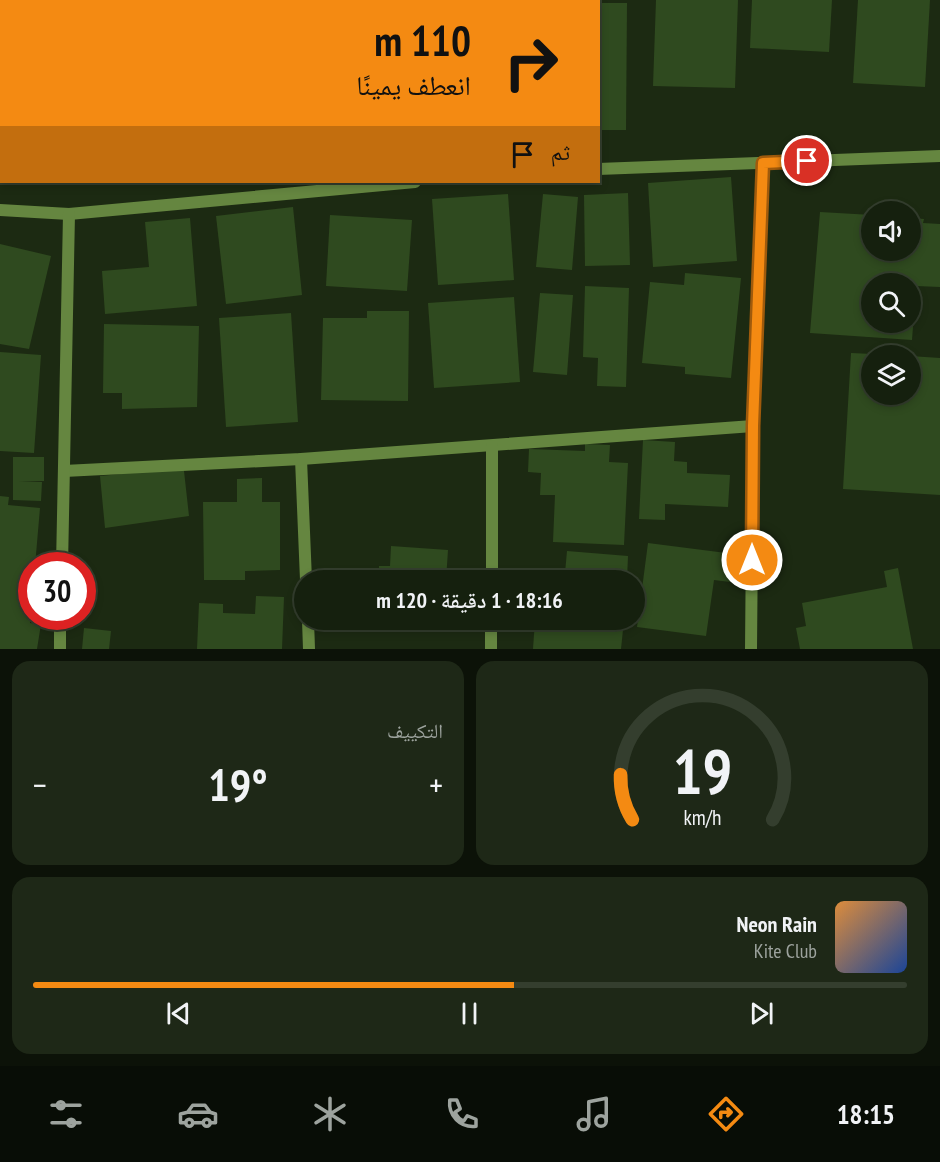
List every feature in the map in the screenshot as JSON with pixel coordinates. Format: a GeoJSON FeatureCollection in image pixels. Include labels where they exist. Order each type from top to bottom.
{"type":"FeatureCollection","features":[{"type":"Feature","properties":{"kind":"street"},"geometry":{"type":"LineString","coordinates":[[600,169],[940,156]]}},
{"type":"Feature","properties":{"kind":"street"},"geometry":{"type":"LineString","coordinates":[[751,649],[753,426],[763,163]]}},
{"type":"Feature","properties":{"kind":"street"},"geometry":{"type":"LineString","coordinates":[[0,210],[69,214],[403,183]]}},
{"type":"Feature","properties":{"kind":"street"},"geometry":{"type":"LineString","coordinates":[[62,552],[69,214]]}},
{"type":"Feature","properties":{"kind":"street"},"geometry":{"type":"LineString","coordinates":[[64,471],[301,459],[753,426]]}},
{"type":"Feature","properties":{"kind":"street"},"geometry":{"type":"LineString","coordinates":[[492,446],[492,570]]}},
{"type":"Feature","properties":{"kind":"street"},"geometry":{"type":"LineString","coordinates":[[301,459],[306,570]]}},
{"type":"Feature","properties":{"kind":"street"},"geometry":{"type":"LineString","coordinates":[[60,630],[60,649]]}},
{"type":"Feature","properties":{"kind":"street"},"geometry":{"type":"LineString","coordinates":[[308,630],[309,649]]}},
{"type":"Feature","properties":{"kind":"street"},"geometry":{"type":"LineString","coordinates":[[491,649],[492,630]]}},
{"type":"Feature","properties":{"kind":"building"},"geometry":{"type":"Polygon","coordinates":[[[656,0],[738,0],[735,88],[653,86],[656,0]]]}},
{"type":"Feature","properties":{"kind":"building"},"geometry":{"type":"Polygon","coordinates":[[[752,0],[832,0],[829,52],[750,48],[752,0]]]}},
{"type":"Feature","properties":{"kind":"building"},"geometry":{"type":"Polygon","coordinates":[[[858,0],[930,0],[925,87],[853,83],[858,0]]]}},
{"type":"Feature","properties":{"kind":"building"},"geometry":{"type":"Polygon","coordinates":[[[600,3],[627,3],[626,130],[600,130],[600,3]]]}},
{"type":"Feature","properties":{"kind":"building"},"geometry":{"type":"Polygon","coordinates":[[[731,177],[737,261],[653,267],[648,183],[731,177]]]}},
{"type":"Feature","properties":{"kind":"building"},"geometry":{"type":"Polygon","coordinates":[[[628,193],[630,265],[585,266],[584,195],[628,193]]]}},
{"type":"Feature","properties":{"kind":"building"},"geometry":{"type":"Polygon","coordinates":[[[508,194],[514,280],[438,285],[432,199],[508,194]]]}},
{"type":"Feature","properties":{"kind":"building"},"geometry":{"type":"Polygon","coordinates":[[[543,194],[578,197],[572,270],[536,267],[543,194]]]}},
{"type":"Feature","properties":{"kind":"building"},"geometry":{"type":"Polygon","coordinates":[[[293,207],[302,295],[226,304],[216,216],[293,207]]]}},
{"type":"Feature","properties":{"kind":"building"},"geometry":{"type":"Polygon","coordinates":[[[820,212],[861,214],[861,261],[921,261],[921,219],[924,219],[923,223],[940,224],[940,287],[921,286],[921,273],[861,273],[861,333],[913,333],[912,340],[810,333],[820,212]]]}},
{"type":"Feature","properties":{"kind":"building"},"geometry":{"type":"Polygon","coordinates":[[[330,215],[412,220],[407,291],[326,286],[330,215]]]}},
{"type":"Feature","properties":{"kind":"building"},"geometry":{"type":"Polygon","coordinates":[[[190,218],[197,306],[105,314],[102,271],[149,267],[145,222],[190,218]]]}},
{"type":"Feature","properties":{"kind":"building"},"geometry":{"type":"Polygon","coordinates":[[[0,244],[51,256],[29,349],[0,344],[0,244]]]}},
{"type":"Feature","properties":{"kind":"building"},"geometry":{"type":"Polygon","coordinates":[[[685,273],[741,278],[731,378],[685,374],[685,367],[642,363],[650,282],[684,285],[685,273]]]}},
{"type":"Feature","properties":{"kind":"building"},"geometry":{"type":"Polygon","coordinates":[[[585,286],[629,288],[626,387],[597,386],[598,358],[583,357],[585,286]]]}},
{"type":"Feature","properties":{"kind":"building"},"geometry":{"type":"Polygon","coordinates":[[[540,293],[573,295],[567,375],[533,372],[540,293]]]}},
{"type":"Feature","properties":{"kind":"building"},"geometry":{"type":"Polygon","coordinates":[[[514,297],[520,382],[434,388],[428,303],[514,297]]]}},
{"type":"Feature","properties":{"kind":"building"},"geometry":{"type":"Polygon","coordinates":[[[367,311],[409,311],[408,401],[321,400],[323,318],[367,318],[367,311]]]}},
{"type":"Feature","properties":{"kind":"building"},"geometry":{"type":"Polygon","coordinates":[[[291,313],[298,422],[226,427],[219,318],[291,313]]]}},
{"type":"Feature","properties":{"kind":"building"},"geometry":{"type":"Polygon","coordinates":[[[104,324],[199,326],[197,407],[122,409],[122,393],[103,393],[104,324]]]}},
{"type":"Feature","properties":{"kind":"building"},"geometry":{"type":"Polygon","coordinates":[[[0,352],[41,355],[34,453],[0,451],[0,352]]]}},
{"type":"Feature","properties":{"kind":"building"},"geometry":{"type":"Polygon","coordinates":[[[851,353],[861,353],[861,405],[921,405],[921,357],[940,358],[940,495],[843,489],[851,353]]]}},
{"type":"Feature","properties":{"kind":"building"},"geometry":{"type":"Polygon","coordinates":[[[643,440],[675,442],[674,461],[687,462],[687,473],[730,475],[728,507],[665,504],[665,520],[639,519],[643,440]]]}},
{"type":"Feature","properties":{"kind":"building"},"geometry":{"type":"Polygon","coordinates":[[[585,444],[610,445],[609,462],[628,463],[624,545],[553,542],[555,495],[540,495],[541,473],[528,472],[529,449],[585,451],[585,444]]]}},
{"type":"Feature","properties":{"kind":"building"},"geometry":{"type":"Polygon","coordinates":[[[13,457],[44,457],[44,481],[19,481],[42,482],[41,501],[13,500],[13,457]]]}},
{"type":"Feature","properties":{"kind":"building"},"geometry":{"type":"Polygon","coordinates":[[[183,462],[189,516],[105,528],[100,476],[121,474],[121,469],[183,462]]]}},
{"type":"Feature","properties":{"kind":"building"},"geometry":{"type":"Polygon","coordinates":[[[262,478],[262,502],[280,502],[280,570],[245,571],[245,580],[204,580],[203,502],[237,502],[237,479],[262,478]]]}},
{"type":"Feature","properties":{"kind":"building"},"geometry":{"type":"Polygon","coordinates":[[[0,496],[9,497],[8,505],[40,508],[36,552],[18,552],[18,630],[40,630],[37,649],[0,649],[0,496]]]}},
{"type":"Feature","properties":{"kind":"building"},"geometry":{"type":"Polygon","coordinates":[[[648,543],[734,554],[730,582],[714,580],[706,636],[645,628],[644,570],[648,543]]]}},
{"type":"Feature","properties":{"kind":"building"},"geometry":{"type":"Polygon","coordinates":[[[391,546],[448,550],[447,570],[379,570],[379,566],[390,566],[391,546]]]}},
{"type":"Feature","properties":{"kind":"building"},"geometry":{"type":"Polygon","coordinates":[[[567,551],[628,556],[627,570],[565,570],[567,551]]]}},
{"type":"Feature","properties":{"kind":"building"},"geometry":{"type":"Polygon","coordinates":[[[898,568],[913,649],[800,649],[796,628],[806,626],[802,603],[887,587],[884,571],[898,568]]]}},
{"type":"Feature","properties":{"kind":"building"},"geometry":{"type":"Polygon","coordinates":[[[256,596],[284,597],[282,649],[197,649],[199,603],[223,604],[223,613],[255,614],[256,596]]]}},
{"type":"Feature","properties":{"kind":"building"},"geometry":{"type":"Polygon","coordinates":[[[84,630],[111,631],[109,649],[82,649],[84,630]]]}},
{"type":"Feature","properties":{"kind":"building"},"geometry":{"type":"Polygon","coordinates":[[[534,630],[623,630],[621,649],[533,649],[534,630]]]}},
{"type":"Feature","properties":{"kind":"route"},"geometry":{"type":"LineString","coordinates":[[752,560],[753,426],[763,163],[807,161]]}}]}
